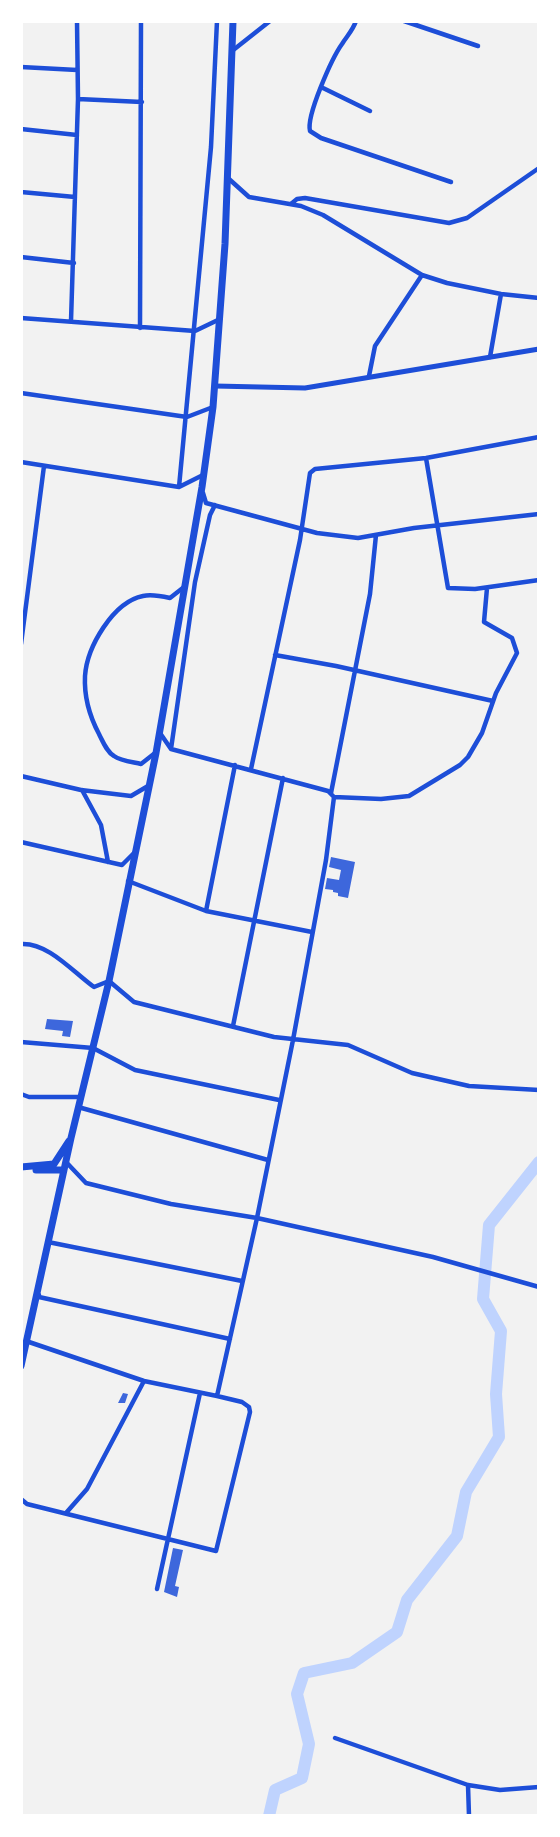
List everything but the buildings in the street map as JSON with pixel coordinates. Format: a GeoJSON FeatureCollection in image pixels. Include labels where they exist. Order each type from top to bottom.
{"type":"FeatureCollection","features":[{"type":"Feature","properties":{"kind":"highway"},"geometry":{"type":"LineString","coordinates":[[21,1366],[80,1097],[109,981],[156,753],[202,487],[213,407],[220,319],[229,180],[233,21]]}},
{"type":"Feature","properties":{"kind":"highway"},"geometry":{"type":"LineString","coordinates":[[21,1168],[54,1164],[71,1138]]}},
{"type":"Feature","properties":{"kind":"highway"},"geometry":{"type":"LineString","coordinates":[[21,1168],[65,1167]]}},
{"type":"Feature","properties":{"kind":"street"},"geometry":{"type":"LineString","coordinates":[[71,321],[78,99],[77,21]]}},
{"type":"Feature","properties":{"kind":"street"},"geometry":{"type":"LineString","coordinates":[[140,328],[141,21]]}},
{"type":"Feature","properties":{"kind":"street"},"geometry":{"type":"LineString","coordinates":[[179,487],[211,147],[217,21]]}},
{"type":"Feature","properties":{"kind":"street"},"geometry":{"type":"LineString","coordinates":[[232,52],[270,21]]}},
{"type":"Feature","properties":{"kind":"street"},"geometry":{"type":"LineString","coordinates":[[356,21],[340,48],[309,121],[309,129],[314,135],[451,182]]}},
{"type":"Feature","properties":{"kind":"street"},"geometry":{"type":"LineString","coordinates":[[404,21],[478,46]]}},
{"type":"Feature","properties":{"kind":"street"},"geometry":{"type":"LineString","coordinates":[[21,67],[77,71]]}},
{"type":"Feature","properties":{"kind":"street"},"geometry":{"type":"LineString","coordinates":[[323,88],[370,111]]}},
{"type":"Feature","properties":{"kind":"street"},"geometry":{"type":"LineString","coordinates":[[78,99],[142,102]]}},
{"type":"Feature","properties":{"kind":"street"},"geometry":{"type":"LineString","coordinates":[[21,129],[77,135]]}},
{"type":"Feature","properties":{"kind":"street"},"geometry":{"type":"LineString","coordinates":[[291,204],[304,198],[449,223],[467,218],[539,168]]}},
{"type":"Feature","properties":{"kind":"street"},"geometry":{"type":"LineString","coordinates":[[229,180],[249,197],[301,205],[335,221],[422,275],[447,283],[539,299]]}},
{"type":"Feature","properties":{"kind":"street"},"geometry":{"type":"LineString","coordinates":[[21,191],[75,197]]}},
{"type":"Feature","properties":{"kind":"street"},"geometry":{"type":"LineString","coordinates":[[21,257],[74,263]]}},
{"type":"Feature","properties":{"kind":"street"},"geometry":{"type":"LineString","coordinates":[[369,376],[375,346],[422,275]]}},
{"type":"Feature","properties":{"kind":"street"},"geometry":{"type":"LineString","coordinates":[[490,358],[501,294]]}},
{"type":"Feature","properties":{"kind":"street"},"geometry":{"type":"LineString","coordinates":[[21,318],[195,331],[220,319]]}},
{"type":"Feature","properties":{"kind":"street"},"geometry":{"type":"LineString","coordinates":[[215,386],[304,387],[539,349]]}},
{"type":"Feature","properties":{"kind":"street"},"geometry":{"type":"LineString","coordinates":[[21,393],[187,417],[213,407]]}},
{"type":"Feature","properties":{"kind":"street"},"geometry":{"type":"LineString","coordinates":[[251,769],[302,529],[310,473],[315,469],[426,458],[539,438]]}},
{"type":"Feature","properties":{"kind":"street"},"geometry":{"type":"LineString","coordinates":[[426,458],[448,589],[487,588],[539,580]]}},
{"type":"Feature","properties":{"kind":"street"},"geometry":{"type":"LineString","coordinates":[[21,462],[179,487],[203,475]]}},
{"type":"Feature","properties":{"kind":"street"},"geometry":{"type":"LineString","coordinates":[[21,644],[44,466]]}},
{"type":"Feature","properties":{"kind":"street"},"geometry":{"type":"LineString","coordinates":[[202,487],[206,503],[330,536],[358,538],[414,528],[539,514]]}},
{"type":"Feature","properties":{"kind":"street"},"geometry":{"type":"LineString","coordinates":[[171,750],[195,582],[210,515],[215,505]]}},
{"type":"Feature","properties":{"kind":"street"},"geometry":{"type":"LineString","coordinates":[[217,1395],[293,1040],[330,835],[332,795],[374,568],[376,535]]}},
{"type":"Feature","properties":{"kind":"street"},"geometry":{"type":"LineString","coordinates":[[188,568],[195,582]]}},
{"type":"Feature","properties":{"kind":"street"},"geometry":{"type":"LineString","coordinates":[[156,753],[141,764],[115,757],[108,750],[94,725],[87,700],[85,676],[93,647],[113,616],[123,606],[145,595],[170,598],[184,587]]}},
{"type":"Feature","properties":{"kind":"street"},"geometry":{"type":"LineString","coordinates":[[159,733],[171,750],[251,769],[332,795],[398,798],[422,790],[468,757],[482,733],[493,701],[517,653],[512,638],[484,622],[487,588]]}},
{"type":"Feature","properties":{"kind":"street"},"geometry":{"type":"LineString","coordinates":[[274,655],[493,701]]}},
{"type":"Feature","properties":{"kind":"street"},"geometry":{"type":"LineString","coordinates":[[206,911],[235,765]]}},
{"type":"Feature","properties":{"kind":"street"},"geometry":{"type":"LineString","coordinates":[[21,776],[81,790],[131,796],[149,785]]}},
{"type":"Feature","properties":{"kind":"street"},"geometry":{"type":"LineString","coordinates":[[233,1026],[283,778]]}},
{"type":"Feature","properties":{"kind":"street"},"geometry":{"type":"LineString","coordinates":[[81,790],[101,825],[108,862]]}},
{"type":"Feature","properties":{"kind":"street"},"geometry":{"type":"LineString","coordinates":[[21,842],[122,865],[134,853]]}},
{"type":"Feature","properties":{"kind":"street"},"geometry":{"type":"LineString","coordinates":[[128,881],[206,911],[312,932]]}},
{"type":"Feature","properties":{"kind":"street"},"geometry":{"type":"LineString","coordinates":[[21,944],[33,945],[46,951],[94,987],[109,981],[134,1002],[293,1040],[348,1045],[398,1068],[463,1085],[539,1090]]}},
{"type":"Feature","properties":{"kind":"street"},"geometry":{"type":"LineString","coordinates":[[21,1042],[93,1048],[135,1070],[279,1100]]}},
{"type":"Feature","properties":{"kind":"street"},"geometry":{"type":"LineString","coordinates":[[21,1094],[29,1097],[80,1097]]}},
{"type":"Feature","properties":{"kind":"street"},"geometry":{"type":"LineString","coordinates":[[78,1107],[268,1160]]}},
{"type":"Feature","properties":{"kind":"street"},"geometry":{"type":"LineString","coordinates":[[65,1167],[86,1183],[171,1204],[257,1218],[433,1257],[539,1287]]}},
{"type":"Feature","properties":{"kind":"street"},"geometry":{"type":"LineString","coordinates":[[48,1242],[242,1281]]}},
{"type":"Feature","properties":{"kind":"street"},"geometry":{"type":"LineString","coordinates":[[38,1283],[39,1297],[230,1339]]}},
{"type":"Feature","properties":{"kind":"street"},"geometry":{"type":"LineString","coordinates":[[21,1499],[27,1504],[210,1551],[218,1550],[250,1412],[249,1407],[242,1402],[144,1381],[25,1341]]}},
{"type":"Feature","properties":{"kind":"street"},"geometry":{"type":"LineString","coordinates":[[65,1513],[87,1489],[144,1381]]}},
{"type":"Feature","properties":{"kind":"street"},"geometry":{"type":"LineString","coordinates":[[157,1589],[200,1393]]}},
{"type":"Feature","properties":{"kind":"street"},"geometry":{"type":"LineString","coordinates":[[335,1738],[468,1785],[500,1790],[539,1787]]}},
{"type":"Feature","properties":{"kind":"street"},"geometry":{"type":"LineString","coordinates":[[468,1785],[469,1816]]}},
{"type":"Feature","properties":{"kind":"waterway"},"geometry":{"type":"LineString","coordinates":[[269,1816],[275,1790],[302,1778],[309,1744],[297,1694],[304,1673],[352,1663],[397,1632],[407,1600],[457,1536],[466,1492],[499,1437],[496,1394],[501,1331],[483,1299],[489,1225],[539,1162]]}}]}
